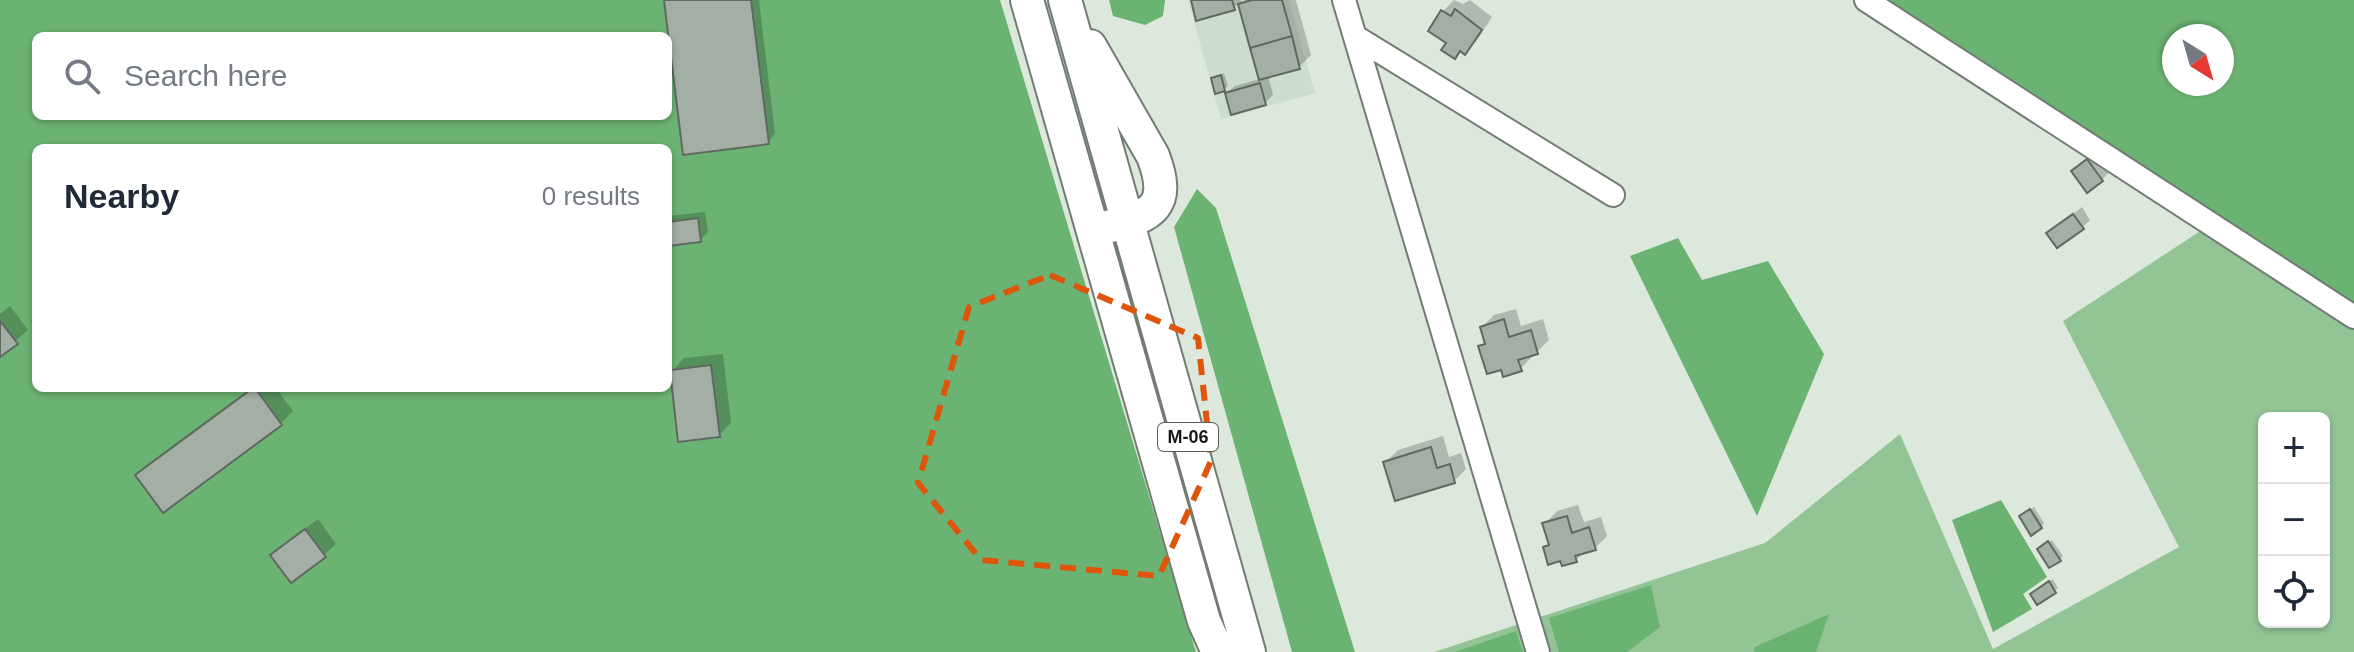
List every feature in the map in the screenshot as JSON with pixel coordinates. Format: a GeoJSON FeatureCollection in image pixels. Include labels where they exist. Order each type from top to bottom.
{"type":"FeatureCollection","features":[{"type":"Feature","properties":{"kind":"highway","name":"М-06"},"geometry":{"type":"LineString","coordinates":[[1027,0],[1204,621],[1218,652]]}},
{"type":"Feature","properties":{"kind":"highway","name":"М-06"},"geometry":{"type":"LineString","coordinates":[[1066,4],[1249,652]]}},
{"type":"Feature","properties":{"kind":"highway"},"geometry":{"type":"LineString","coordinates":[[1066,4],[1160,173],[1158,201],[1147,214],[1092,231]]}},
{"type":"Feature","properties":{"kind":"street"},"geometry":{"type":"LineString","coordinates":[[1344,0],[1538,652]]}},
{"type":"Feature","properties":{"kind":"street"},"geometry":{"type":"LineString","coordinates":[[1866,0],[2354,317]]}},
{"type":"Feature","properties":{"kind":"street"},"geometry":{"type":"LineString","coordinates":[[1356,37],[1613,195]]}},
{"type":"Feature","properties":{"kind":"highlighted area"},"geometry":{"type":"Polygon","coordinates":[[[1050,275],[1198,338],[1211,461],[1159,576],[981,560],[918,483],[969,307],[1050,275]]]}},
{"type":"Feature","properties":{"kind":"shaded area"},"geometry":{"type":"Polygon","coordinates":[[[1188,0],[1289,0],[1315,93],[1221,119],[1188,0]]]}},
{"type":"Feature","properties":{"kind":"green space"},"geometry":{"type":"Polygon","coordinates":[[[0,0],[1000,0],[1196,652],[0,652],[0,0]]]}},
{"type":"Feature","properties":{"kind":"green space"},"geometry":{"type":"Polygon","coordinates":[[[1109,0],[1165,0],[1163,16],[1145,25],[1113,16],[1109,0]]]}},
{"type":"Feature","properties":{"kind":"green space"},"geometry":{"type":"Polygon","coordinates":[[[1875,0],[2354,0],[2354,312],[1875,0]]]}},
{"type":"Feature","properties":{"kind":"green space"},"geometry":{"type":"Polygon","coordinates":[[[1197,189],[1216,208],[1355,652],[1292,652],[1174,227],[1197,189]]]}},
{"type":"Feature","properties":{"kind":"green space"},"geometry":{"type":"Polygon","coordinates":[[[2205,228],[2354,324],[2354,652],[1434,652],[1765,543],[1900,434],[1993,649],[2179,547],[2063,321],[2205,228]]]}},
{"type":"Feature","properties":{"kind":"green space"},"geometry":{"type":"Polygon","coordinates":[[[1678,238],[1702,280],[1768,261],[1824,354],[1757,516],[1630,256],[1678,238]]]}},
{"type":"Feature","properties":{"kind":"green space"},"geometry":{"type":"Polygon","coordinates":[[[2001,500],[2047,577],[2023,594],[2032,609],[1993,632],[1952,520],[2001,500]]]}},
{"type":"Feature","properties":{"kind":"green space"},"geometry":{"type":"Polygon","coordinates":[[[1651,585],[1660,627],[1627,652],[1559,652],[1549,618],[1651,585]]]}},
{"type":"Feature","properties":{"kind":"green space"},"geometry":{"type":"Polygon","coordinates":[[[1829,614],[1816,652],[1754,652],[1755,647],[1829,614]]]}},
{"type":"Feature","properties":{"kind":"green space"},"geometry":{"type":"Polygon","coordinates":[[[1516,631],[1523,652],[1455,652],[1516,631]]]}},
{"type":"Feature","properties":{"kind":"building"},"geometry":{"type":"Polygon","coordinates":[[[664,0],[751,0],[769,144],[683,155],[672,65],[672,32],[668,32],[664,0]]]}},
{"type":"Feature","properties":{"kind":"building"},"geometry":{"type":"Polygon","coordinates":[[[1191,0],[1232,0],[1235,10],[1196,21],[1191,0]]]}},
{"type":"Feature","properties":{"kind":"building"},"geometry":{"type":"Polygon","coordinates":[[[1252,0],[1282,0],[1292,36],[1250,48],[1238,4],[1252,0]]]}},
{"type":"Feature","properties":{"kind":"building"},"geometry":{"type":"Polygon","coordinates":[[[1455,9],[1482,30],[1465,55],[1460,51],[1455,59],[1441,50],[1446,43],[1428,31],[1441,10],[1451,16],[1455,9]]]}},
{"type":"Feature","properties":{"kind":"building"},"geometry":{"type":"Polygon","coordinates":[[[1292,36],[1300,69],[1259,80],[1250,48],[1292,36]]]}},
{"type":"Feature","properties":{"kind":"building"},"geometry":{"type":"Polygon","coordinates":[[[1221,75],[1225,91],[1215,94],[1211,78],[1221,75]]]}},
{"type":"Feature","properties":{"kind":"building"},"geometry":{"type":"Polygon","coordinates":[[[1260,83],[1266,105],[1231,115],[1225,93],[1260,83]]]}},
{"type":"Feature","properties":{"kind":"building"},"geometry":{"type":"Polygon","coordinates":[[[2087,159],[2103,181],[2087,193],[2071,171],[2087,159]]]}},
{"type":"Feature","properties":{"kind":"building"},"geometry":{"type":"Polygon","coordinates":[[[2073,214],[2084,229],[2057,248],[2046,233],[2073,214]]]}},
{"type":"Feature","properties":{"kind":"building"},"geometry":{"type":"Polygon","coordinates":[[[698,218],[701,242],[672,246],[672,221],[698,218]]]}},
{"type":"Feature","properties":{"kind":"building"},"geometry":{"type":"Polygon","coordinates":[[[1504,319],[1509,337],[1531,330],[1538,354],[1518,360],[1522,371],[1503,377],[1501,370],[1487,374],[1478,346],[1485,344],[1480,327],[1504,319]]]}},
{"type":"Feature","properties":{"kind":"building"},"geometry":{"type":"Polygon","coordinates":[[[0,321],[18,344],[0,357],[0,321]]]}},
{"type":"Feature","properties":{"kind":"building"},"geometry":{"type":"Polygon","coordinates":[[[711,365],[720,437],[678,442],[672,370],[711,365]]]}},
{"type":"Feature","properties":{"kind":"building"},"geometry":{"type":"Polygon","coordinates":[[[248,392],[258,392],[282,425],[163,513],[135,475],[248,392]]]}},
{"type":"Feature","properties":{"kind":"building"},"geometry":{"type":"Polygon","coordinates":[[[1431,447],[1437,468],[1450,464],[1455,483],[1395,501],[1383,462],[1431,447]]]}},
{"type":"Feature","properties":{"kind":"building"},"geometry":{"type":"Polygon","coordinates":[[[2030,509],[2042,528],[2031,536],[2019,516],[2030,509]]]}},
{"type":"Feature","properties":{"kind":"building"},"geometry":{"type":"Polygon","coordinates":[[[1567,516],[1572,533],[1589,527],[1596,550],[1575,556],[1577,562],[1562,566],[1560,561],[1548,565],[1543,547],[1549,545],[1542,523],[1567,516]]]}},
{"type":"Feature","properties":{"kind":"building"},"geometry":{"type":"Polygon","coordinates":[[[305,529],[326,557],[291,583],[270,555],[305,529]]]}},
{"type":"Feature","properties":{"kind":"building"},"geometry":{"type":"Polygon","coordinates":[[[2048,541],[2061,561],[2049,568],[2037,549],[2048,541]]]}},
{"type":"Feature","properties":{"kind":"building"},"geometry":{"type":"Polygon","coordinates":[[[2049,581],[2056,593],[2037,605],[2030,594],[2049,581]]]}}]}
